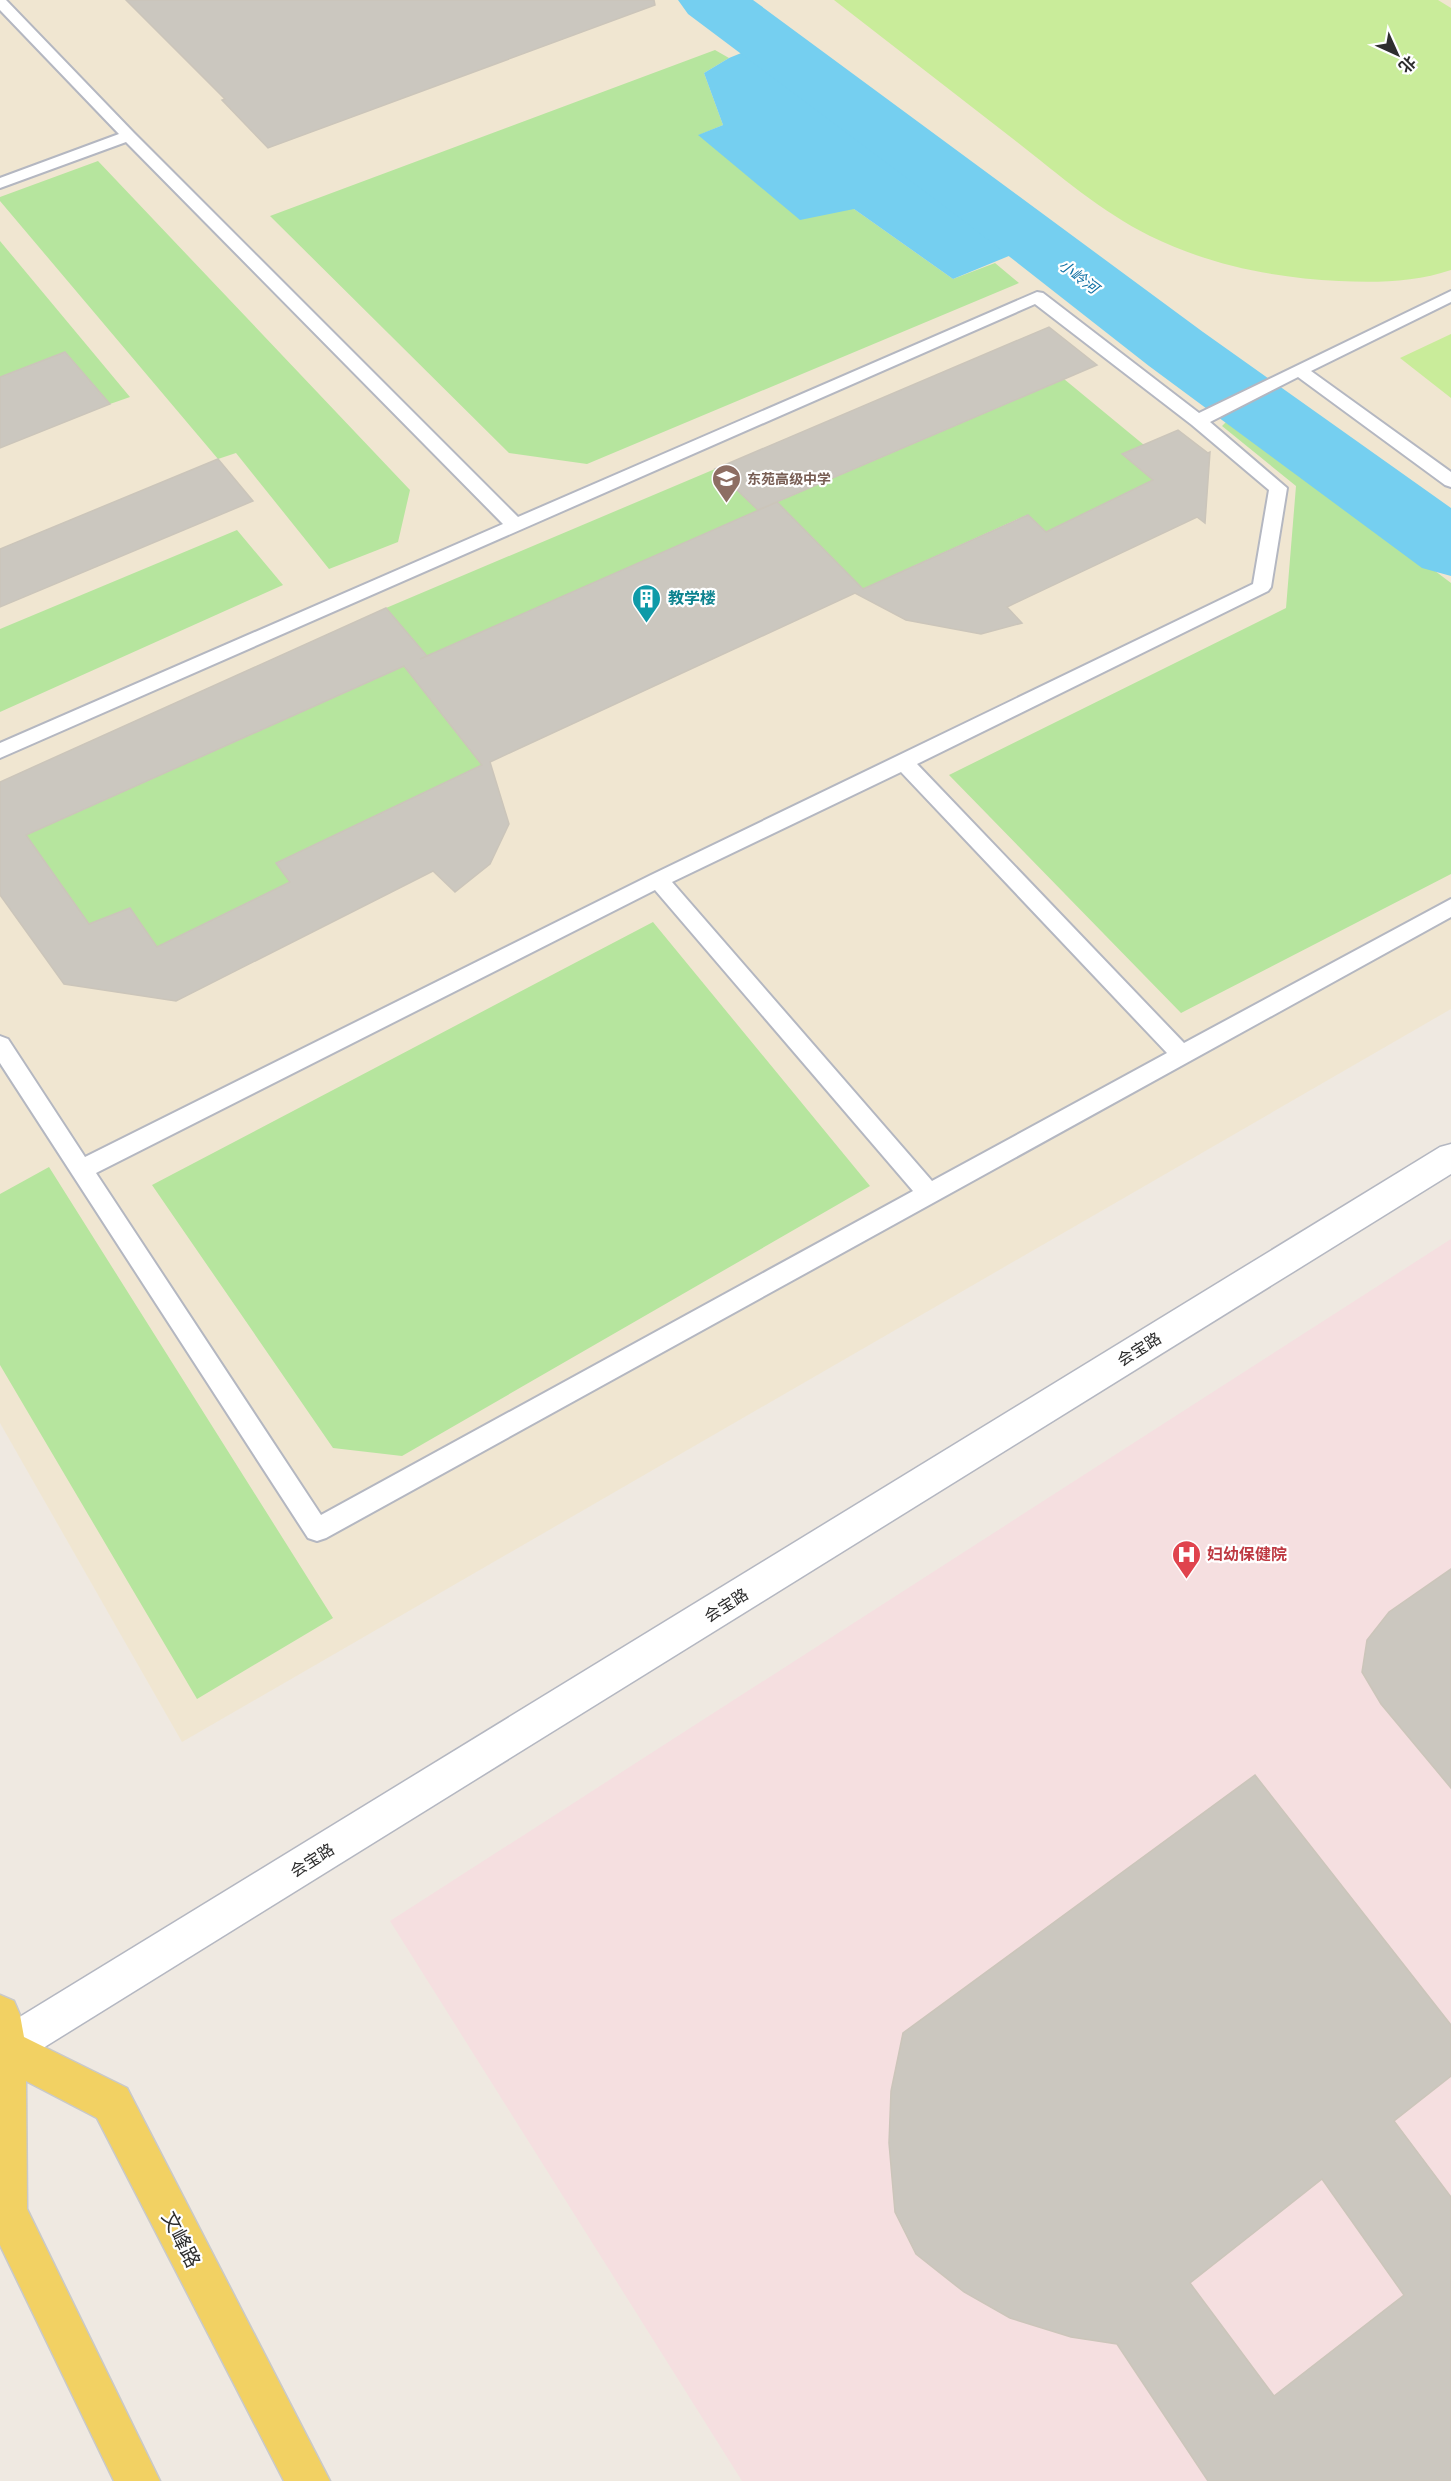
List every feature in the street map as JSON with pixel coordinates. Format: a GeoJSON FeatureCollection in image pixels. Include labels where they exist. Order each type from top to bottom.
{"type":"FeatureCollection","features":[{"type":"Feature","properties":{"kind":"main road"},"geometry":{"type":"LineString","coordinates":[[1,2040],[6,2211],[138,2481]]}},
{"type":"Feature","properties":{"kind":"main road","name":"文峰路"},"geometry":{"type":"LineString","coordinates":[[1,2040],[112,2103],[308,2481]]}},
{"type":"Feature","properties":{"kind":"street","name":"会宝路"},"geometry":{"type":"LineString","coordinates":[[1,2040],[1451,1157]]}},
{"type":"Feature","properties":{"kind":"lane"},"geometry":{"type":"LineString","coordinates":[[0,2],[129,136],[515,525]]}},
{"type":"Feature","properties":{"kind":"lane"},"geometry":{"type":"LineString","coordinates":[[0,183],[129,136]]}},
{"type":"Feature","properties":{"kind":"lane"},"geometry":{"type":"LineString","coordinates":[[1198,421],[1451,296]]}},
{"type":"Feature","properties":{"kind":"lane"},"geometry":{"type":"LineString","coordinates":[[0,751],[1037,297],[1198,421],[1278,488],[1262,587],[658,880],[81,1170]]}},
{"type":"Feature","properties":{"kind":"lane"},"geometry":{"type":"LineString","coordinates":[[1299,370],[1451,481]]}},
{"type":"Feature","properties":{"kind":"lane"},"geometry":{"type":"LineString","coordinates":[[904,762],[1182,1055]]}},
{"type":"Feature","properties":{"kind":"lane"},"geometry":{"type":"LineString","coordinates":[[658,880],[929,1194]]}},
{"type":"Feature","properties":{"kind":"lane"},"geometry":{"type":"LineString","coordinates":[[0,1045],[317,1530],[1451,907]]}},
{"type":"Feature","properties":{"kind":"shaded area","name":"东苑高级中学"},"geometry":{"type":"Polygon","coordinates":[[[0,0],[1451,0],[1451,1009],[182,1742],[0,1423],[0,0]]]}},
{"type":"Feature","properties":{"kind":"shaded area","name":"妇幼保健院"},"geometry":{"type":"Polygon","coordinates":[[[1451,1239],[1451,2481],[742,2481],[390,1921],[1451,1239]]]}},
{"type":"Feature","properties":{"kind":"green space"},"geometry":{"type":"Polygon","coordinates":[[[834,0],[1438,0],[1451,8],[1451,270],[1424,277],[1381,282],[1290,277],[1219,262],[1172,246],[1115,216],[1081,192],[834,0]]]}},
{"type":"Feature","properties":{"kind":"green space"},"geometry":{"type":"Polygon","coordinates":[[[715,50],[729,58],[704,73],[723,125],[699,135],[854,209],[953,279],[995,263],[1019,283],[587,464],[509,453],[270,216],[715,50]]]}},
{"type":"Feature","properties":{"kind":"green space"},"geometry":{"type":"Polygon","coordinates":[[[98,161],[410,490],[398,542],[329,569],[236,453],[218,459],[0,201],[0,197],[98,161]]]}},
{"type":"Feature","properties":{"kind":"green space"},"geometry":{"type":"Polygon","coordinates":[[[0,241],[130,397],[110,404],[65,352],[0,377],[0,241]]]}},
{"type":"Feature","properties":{"kind":"green space"},"geometry":{"type":"Polygon","coordinates":[[[1451,334],[1451,398],[1400,358],[1451,334]]]}},
{"type":"Feature","properties":{"kind":"green space"},"geometry":{"type":"Polygon","coordinates":[[[1064,379],[1144,445],[1122,454],[1153,480],[1046,532],[1027,515],[863,589],[777,502],[1064,379]]]}},
{"type":"Feature","properties":{"kind":"green space"},"geometry":{"type":"Polygon","coordinates":[[[1231,417],[1451,583],[1451,874],[1181,1013],[949,775],[1286,608],[1296,486],[1222,426],[1231,417]]]}},
{"type":"Feature","properties":{"kind":"green space"},"geometry":{"type":"Polygon","coordinates":[[[715,469],[759,510],[427,656],[386,608],[715,469]]]}},
{"type":"Feature","properties":{"kind":"green space"},"geometry":{"type":"Polygon","coordinates":[[[237,530],[283,585],[0,712],[0,629],[237,530]]]}},
{"type":"Feature","properties":{"kind":"green space"},"geometry":{"type":"Polygon","coordinates":[[[404,666],[482,765],[276,863],[290,882],[157,947],[130,908],[89,924],[26,835],[404,666]]]}},
{"type":"Feature","properties":{"kind":"green space"},"geometry":{"type":"Polygon","coordinates":[[[653,922],[870,1186],[402,1456],[333,1448],[152,1185],[653,922]]]}},
{"type":"Feature","properties":{"kind":"green space"},"geometry":{"type":"Polygon","coordinates":[[[49,1167],[333,1618],[197,1699],[0,1365],[0,1194],[49,1167]]]}},
{"type":"Feature","properties":{"kind":"water"},"geometry":{"type":"Polygon","coordinates":[[[768,42],[1038,244],[953,279],[854,209],[800,220],[698,135],[723,125],[704,73],[729,58],[768,42]]]}},
{"type":"Feature","properties":{"kind":"building"},"geometry":{"type":"Polygon","coordinates":[[[126,0],[654,0],[655,5],[268,148],[222,100],[225,99],[126,0]]]}},
{"type":"Feature","properties":{"kind":"building"},"geometry":{"type":"Polygon","coordinates":[[[1049,327],[1097,365],[758,510],[715,469],[1049,327]]]}},
{"type":"Feature","properties":{"kind":"building"},"geometry":{"type":"Polygon","coordinates":[[[65,352],[110,404],[0,448],[0,377],[65,352]]]}},
{"type":"Feature","properties":{"kind":"building"},"geometry":{"type":"Polygon","coordinates":[[[1178,430],[1208,453],[1210,452],[1205,523],[1197,517],[1007,607],[1022,623],[981,634],[906,620],[855,593],[490,762],[509,824],[490,864],[455,892],[433,871],[176,1001],[64,984],[0,895],[0,782],[386,608],[427,656],[777,502],[863,589],[1028,515],[1046,532],[1153,480],[1122,454],[1178,430]],[[404,666],[26,835],[89,924],[130,908],[157,947],[290,882],[276,863],[482,765],[404,666]]]}},
{"type":"Feature","properties":{"kind":"building"},"geometry":{"type":"Polygon","coordinates":[[[218,459],[253,501],[0,607],[0,549],[218,459]]]}},
{"type":"Feature","properties":{"kind":"building"},"geometry":{"type":"Polygon","coordinates":[[[1451,1569],[1451,1788],[1381,1704],[1362,1672],[1367,1640],[1389,1612],[1451,1569]]]}},
{"type":"Feature","properties":{"kind":"building"},"geometry":{"type":"Polygon","coordinates":[[[1255,1775],[1451,2025],[1451,2076],[1394,2121],[1451,2197],[1451,2481],[1208,2481],[1117,2344],[1071,2337],[1010,2318],[964,2292],[916,2254],[895,2212],[889,2143],[891,2091],[903,2033],[1255,1775]],[[1322,2179],[1190,2283],[1274,2396],[1404,2295],[1322,2179]]]}},
{"type":"Feature","properties":{"kind":"waterway","name":"小岭河"},"geometry":{"type":"LineString","coordinates":[[711,0],[989,206],[1176,349],[1451,548]]}},
{"type":"Feature","properties":{"kind":"place","name":"东苑高级中学"},"geometry":{"type":"Point","coordinates":[726,504]}},
{"type":"Feature","properties":{"kind":"place","name":"教学楼"},"geometry":{"type":"Point","coordinates":[647,624]}},
{"type":"Feature","properties":{"kind":"place","name":"妇幼保健院"},"geometry":{"type":"Point","coordinates":[1186,1580]}}]}
